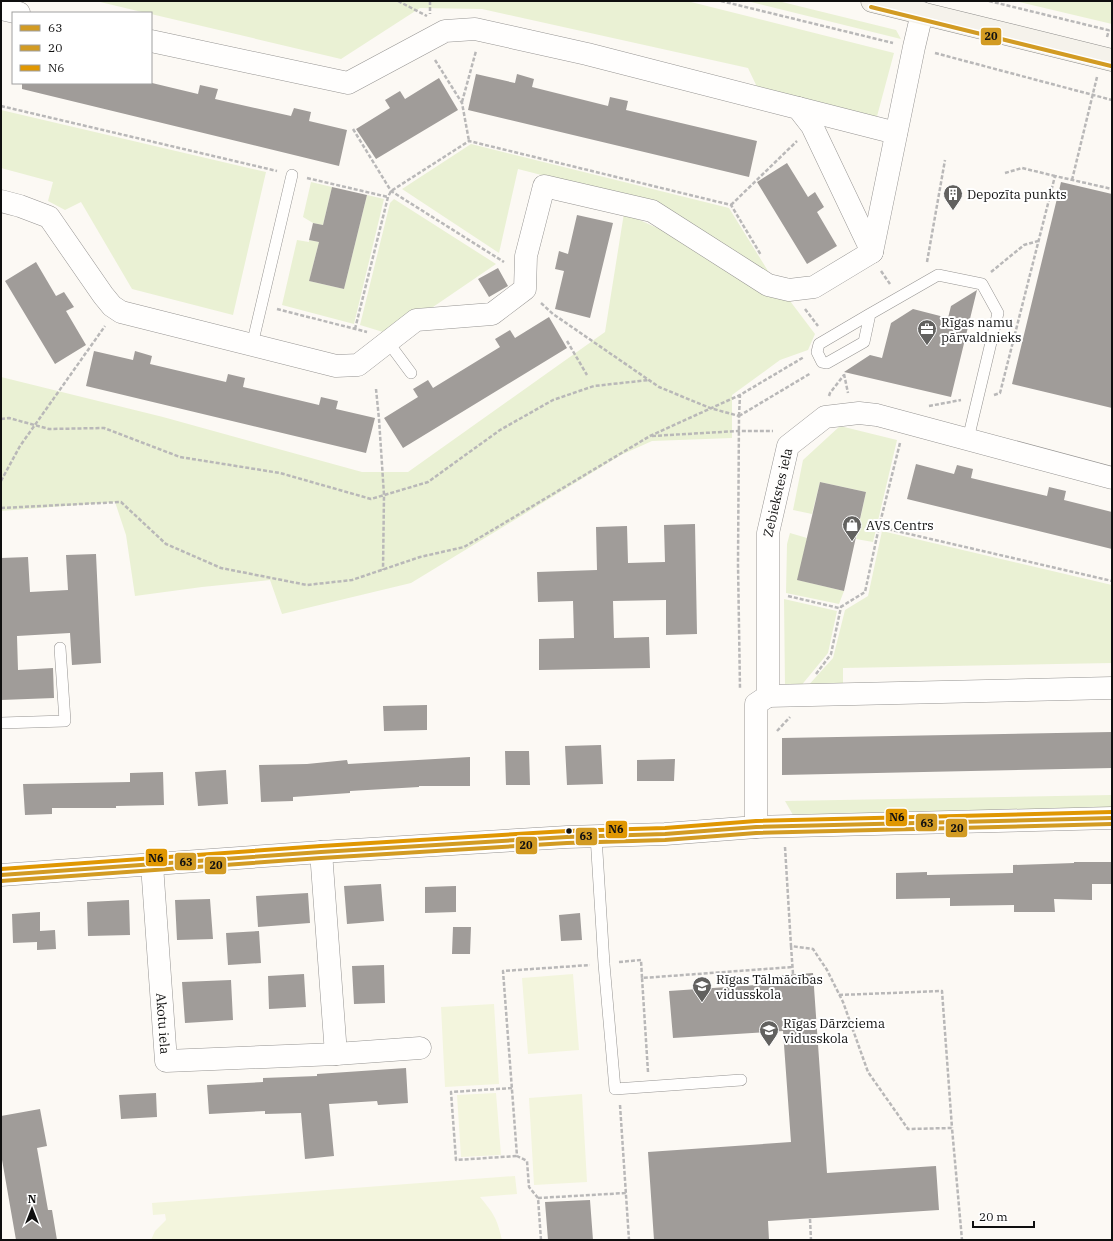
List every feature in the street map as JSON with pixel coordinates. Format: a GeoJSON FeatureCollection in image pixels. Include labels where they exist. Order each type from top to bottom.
{"type":"FeatureCollection","features":[{"type":"Feature","properties":{"kind":"main road"},"geometry":{"type":"LineString","coordinates":[[872,1],[1112,60]]}},
{"type":"Feature","properties":{"kind":"street"},"geometry":{"type":"LineString","coordinates":[[1,9],[14,12]]}},
{"type":"Feature","properties":{"kind":"street"},"geometry":{"type":"LineString","coordinates":[[1,201],[20,206],[49,217],[103,295],[112,306],[120,312],[336,366],[358,365],[416,320],[492,314],[525,289],[526,256],[544,186],[652,211],[768,286],[789,290],[814,287],[871,253],[922,13]]}},
{"type":"Feature","properties":{"kind":"street"},"geometry":{"type":"LineString","coordinates":[[152,41],[348,83],[445,31],[475,29],[587,54],[742,95],[896,133]]}},
{"type":"Feature","properties":{"kind":"street"},"geometry":{"type":"LineString","coordinates":[[798,108],[812,126],[871,253]]}},
{"type":"Feature","properties":{"kind":"street"},"geometry":{"type":"LineString","coordinates":[[825,417],[852,414],[878,415],[1112,478]]}},
{"type":"Feature","properties":{"kind":"street","name":"Zebiekstes iela"},"geometry":{"type":"LineString","coordinates":[[768,696],[768,533],[788,446],[825,417]]}},
{"type":"Feature","properties":{"kind":"street"},"geometry":{"type":"LineString","coordinates":[[756,827],[756,704],[768,696],[795,706],[1112,688]]}},
{"type":"Feature","properties":{"kind":"street"},"geometry":{"type":"LineString","coordinates":[[1,875],[321,852],[596,836],[664,834],[756,827],[1112,818]]}},
{"type":"Feature","properties":{"kind":"street"},"geometry":{"type":"LineString","coordinates":[[321,852],[336,1054]]}},
{"type":"Feature","properties":{"kind":"street","name":"Akotu iela"},"geometry":{"type":"LineString","coordinates":[[152,865],[166,1061],[336,1054],[420,1048]]}},
{"type":"Feature","properties":{"kind":"lane"},"geometry":{"type":"LineString","coordinates":[[252,345],[292,174]]}},
{"type":"Feature","properties":{"kind":"lane"},"geometry":{"type":"LineString","coordinates":[[870,314],[864,342],[827,363],[822,362],[817,352],[819,344],[870,314],[899,298],[923,283],[938,275],[982,284],[998,313],[968,439]]}},
{"type":"Feature","properties":{"kind":"lane"},"geometry":{"type":"LineString","coordinates":[[388,342],[411,373]]}},
{"type":"Feature","properties":{"kind":"lane"},"geometry":{"type":"LineString","coordinates":[[1,723],[65,720],[60,648]]}},
{"type":"Feature","properties":{"kind":"lane"},"geometry":{"type":"LineString","coordinates":[[596,836],[614,1089],[741,1080]]}},
{"type":"Feature","properties":{"kind":"path"},"geometry":{"type":"LineString","coordinates":[[398,1],[430,18],[430,1]]}},
{"type":"Feature","properties":{"kind":"path"},"geometry":{"type":"LineString","coordinates":[[989,1],[1112,31]]}},
{"type":"Feature","properties":{"kind":"path"},"geometry":{"type":"LineString","coordinates":[[462,103],[476,51]]}},
{"type":"Feature","properties":{"kind":"path"},"geometry":{"type":"LineString","coordinates":[[434,59],[462,103],[469,141]]}},
{"type":"Feature","properties":{"kind":"path"},"geometry":{"type":"LineString","coordinates":[[1072,180],[1093,95]]}},
{"type":"Feature","properties":{"kind":"path"},"geometry":{"type":"LineString","coordinates":[[1,106],[388,197]]}},
{"type":"Feature","properties":{"kind":"path"},"geometry":{"type":"LineString","coordinates":[[731,205],[812,126]]}},
{"type":"Feature","properties":{"kind":"path"},"geometry":{"type":"LineString","coordinates":[[353,129],[391,191],[503,261],[525,289],[553,314],[659,387],[710,408],[739,416],[827,363]]}},
{"type":"Feature","properties":{"kind":"path"},"geometry":{"type":"LineString","coordinates":[[923,283],[945,160]]}},
{"type":"Feature","properties":{"kind":"path"},"geometry":{"type":"LineString","coordinates":[[1006,173],[1022,168],[1112,189]]}},
{"type":"Feature","properties":{"kind":"path"},"geometry":{"type":"LineString","coordinates":[[924,407],[1000,393],[1056,176]]}},
{"type":"Feature","properties":{"kind":"path"},"geometry":{"type":"LineString","coordinates":[[1051,191],[1058,192]]}},
{"type":"Feature","properties":{"kind":"path"},"geometry":{"type":"LineString","coordinates":[[977,283],[1024,244],[1038,241]]}},
{"type":"Feature","properties":{"kind":"path"},"geometry":{"type":"LineString","coordinates":[[871,253],[899,298]]}},
{"type":"Feature","properties":{"kind":"path"},"geometry":{"type":"LineString","coordinates":[[261,305],[378,335],[388,342]]}},
{"type":"Feature","properties":{"kind":"path"},"geometry":{"type":"LineString","coordinates":[[1,481],[20,446],[34,425],[117,310]]}},
{"type":"Feature","properties":{"kind":"path"},"geometry":{"type":"LineString","coordinates":[[567,341],[587,375]]}},
{"type":"Feature","properties":{"kind":"path"},"geometry":{"type":"LineString","coordinates":[[1,508],[121,502],[166,544],[222,568],[307,585],[352,580],[420,557],[464,547],[650,436],[740,395],[813,351],[819,344]]}},
{"type":"Feature","properties":{"kind":"path"},"geometry":{"type":"LineString","coordinates":[[847,352],[844,375],[852,414]]}},
{"type":"Feature","properties":{"kind":"path"},"geometry":{"type":"LineString","coordinates":[[825,417],[830,393],[844,375]]}},
{"type":"Feature","properties":{"kind":"path"},"geometry":{"type":"LineString","coordinates":[[1,419],[9,418],[49,429],[104,428],[180,457],[280,473],[371,499],[428,482],[500,430],[553,400],[594,386],[649,380]]}},
{"type":"Feature","properties":{"kind":"path"},"geometry":{"type":"LineString","coordinates":[[376,389],[384,495],[383,570]]}},
{"type":"Feature","properties":{"kind":"path"},"geometry":{"type":"LineString","coordinates":[[740,395],[738,431],[740,696]]}},
{"type":"Feature","properties":{"kind":"path"},"geometry":{"type":"LineString","coordinates":[[650,436],[738,431],[775,431],[788,446]]}},
{"type":"Feature","properties":{"kind":"path"},"geometry":{"type":"LineString","coordinates":[[782,594],[839,608],[865,592],[879,527],[902,436]]}},
{"type":"Feature","properties":{"kind":"path"},"geometry":{"type":"LineString","coordinates":[[879,527],[1112,581]]}},
{"type":"Feature","properties":{"kind":"path"},"geometry":{"type":"LineString","coordinates":[[774,734],[831,654],[841,606]]}},
{"type":"Feature","properties":{"kind":"path"},"geometry":{"type":"LineString","coordinates":[[783,827],[794,974]]}},
{"type":"Feature","properties":{"kind":"path"},"geometry":{"type":"LineString","coordinates":[[791,946],[812,949],[827,970],[839,995],[868,1072],[908,1129],[952,1128]]}},
{"type":"Feature","properties":{"kind":"path"},"geometry":{"type":"LineString","coordinates":[[516,1156],[504,971],[641,960],[649,1087]]}},
{"type":"Feature","properties":{"kind":"path"},"geometry":{"type":"LineString","coordinates":[[642,978],[793,967]]}},
{"type":"Feature","properties":{"kind":"path"},"geometry":{"type":"LineString","coordinates":[[839,995],[942,991],[962,1240]]}},
{"type":"Feature","properties":{"kind":"path"},"geometry":{"type":"LineString","coordinates":[[512,1088],[451,1092],[456,1160],[516,1156],[527,1161],[529,1187],[538,1198],[541,1240]]}},
{"type":"Feature","properties":{"kind":"path"},"geometry":{"type":"LineString","coordinates":[[619,1088],[629,1240]]}},
{"type":"Feature","properties":{"kind":"path"},"geometry":{"type":"LineString","coordinates":[[538,1198],[626,1194]]}},
{"type":"Feature","properties":{"kind":"path"},"geometry":{"type":"LineString","coordinates":[[810,1219],[811,1240]]}},
{"type":"Feature","properties":{"kind":"green space"},"geometry":{"type":"Polygon","coordinates":[[[96,1],[687,1],[894,53],[876,120],[758,89],[748,68],[482,9],[420,8],[341,59],[152,14],[152,12],[142,12],[96,1]]]}},
{"type":"Feature","properties":{"kind":"green space"},"geometry":{"type":"Polygon","coordinates":[[[747,1],[778,1],[896,30],[901,39],[747,1]]]}},
{"type":"Feature","properties":{"kind":"green space"},"geometry":{"type":"Polygon","coordinates":[[[1015,1],[1112,1],[1112,24],[1015,1]]]}},
{"type":"Feature","properties":{"kind":"green space"},"geometry":{"type":"Polygon","coordinates":[[[1,110],[266,172],[233,315],[132,289],[81,202],[65,210],[48,201],[53,182],[1,168],[1,110]]]}},
{"type":"Feature","properties":{"kind":"green space"},"geometry":{"type":"Polygon","coordinates":[[[471,144],[729,208],[773,279],[647,202],[518,169],[499,253],[402,189],[471,144]]]}},
{"type":"Feature","properties":{"kind":"green space"},"geometry":{"type":"Polygon","coordinates":[[[311,182],[332,187],[323,225],[313,223],[303,217],[311,182]]]}},
{"type":"Feature","properties":{"kind":"green space"},"geometry":{"type":"Polygon","coordinates":[[[367,195],[384,199],[354,324],[282,305],[297,240],[319,242],[309,281],[344,289],[367,195]]]}},
{"type":"Feature","properties":{"kind":"green space"},"geometry":{"type":"Polygon","coordinates":[[[394,199],[496,264],[433,307],[414,310],[383,332],[360,325],[390,203],[394,199]]]}},
{"type":"Feature","properties":{"kind":"green space"},"geometry":{"type":"Polygon","coordinates":[[[624,213],[684,240],[773,298],[787,297],[815,334],[808,350],[780,360],[732,395],[732,438],[652,441],[621,455],[411,583],[282,614],[270,580],[135,596],[126,535],[115,502],[1,511],[1,377],[163,417],[362,472],[408,472],[605,332],[624,213]]]}},
{"type":"Feature","properties":{"kind":"green space"},"geometry":{"type":"Polygon","coordinates":[[[840,426],[897,440],[873,542],[856,539],[866,492],[820,482],[812,514],[793,510],[803,460],[840,426]]]}},
{"type":"Feature","properties":{"kind":"green space"},"geometry":{"type":"Polygon","coordinates":[[[882,531],[1112,585],[1112,663],[843,668],[843,687],[806,688],[833,658],[845,610],[868,596],[882,531]]]}},
{"type":"Feature","properties":{"kind":"green space"},"geometry":{"type":"Polygon","coordinates":[[[790,533],[807,538],[798,580],[844,591],[839,604],[786,593],[787,544],[790,533]]]}},
{"type":"Feature","properties":{"kind":"green space"},"geometry":{"type":"Polygon","coordinates":[[[784,599],[837,611],[828,653],[800,687],[785,687],[784,599]]]}},
{"type":"Feature","properties":{"kind":"green space"},"geometry":{"type":"Polygon","coordinates":[[[1112,795],[1112,809],[793,815],[785,801],[1112,795]]]}},
{"type":"Feature","properties":{"kind":"green space"},"geometry":{"type":"Polygon","coordinates":[[[573,974],[579,1050],[528,1054],[522,978],[573,974]]]}},
{"type":"Feature","properties":{"kind":"green space"},"geometry":{"type":"Polygon","coordinates":[[[494,1004],[499,1084],[445,1087],[441,1007],[494,1004]]]}},
{"type":"Feature","properties":{"kind":"green space"},"geometry":{"type":"Polygon","coordinates":[[[496,1093],[501,1155],[461,1157],[457,1095],[496,1093]]]}},
{"type":"Feature","properties":{"kind":"green space"},"geometry":{"type":"Polygon","coordinates":[[[582,1094],[587,1182],[534,1185],[529,1098],[582,1094]]]}},
{"type":"Feature","properties":{"kind":"green space"},"geometry":{"type":"Polygon","coordinates":[[[515,1176],[517,1194],[480,1197],[494,1217],[502,1240],[151,1240],[155,1231],[166,1220],[165,1214],[153,1215],[152,1203],[515,1176]]]}},
{"type":"Feature","properties":{"kind":"building"},"geometry":{"type":"Polygon","coordinates":[[[476,74],[515,83],[517,74],[534,79],[532,87],[608,106],[610,97],[628,101],[626,110],[757,141],[749,177],[468,110],[476,74]]]}},
{"type":"Feature","properties":{"kind":"building"},"geometry":{"type":"Polygon","coordinates":[[[439,78],[458,110],[376,159],[356,129],[390,108],[385,100],[400,91],[405,99],[439,78]]]}},
{"type":"Feature","properties":{"kind":"building"},"geometry":{"type":"Polygon","coordinates":[[[152,83],[198,94],[200,85],[218,89],[215,99],[291,116],[294,108],[311,112],[309,121],[347,130],[339,166],[22,89],[22,84],[152,83]]]}},
{"type":"Feature","properties":{"kind":"building"},"geometry":{"type":"Polygon","coordinates":[[[787,163],[808,197],[815,192],[824,207],[817,212],[837,246],[807,264],[757,182],[787,163]]]}},
{"type":"Feature","properties":{"kind":"building"},"geometry":{"type":"Polygon","coordinates":[[[1061,182],[1112,194],[1112,408],[1012,384],[1061,182]]]}},
{"type":"Feature","properties":{"kind":"building"},"geometry":{"type":"Polygon","coordinates":[[[332,187],[367,195],[344,289],[309,281],[319,242],[309,240],[313,223],[323,225],[332,187]]]}},
{"type":"Feature","properties":{"kind":"building"},"geometry":{"type":"Polygon","coordinates":[[[577,215],[613,223],[590,318],[555,309],[564,271],[555,269],[559,251],[568,254],[577,215]]]}},
{"type":"Feature","properties":{"kind":"building"},"geometry":{"type":"Polygon","coordinates":[[[36,262],[56,296],[64,292],[74,307],[66,311],[86,345],[55,364],[5,281],[36,262]]]}},
{"type":"Feature","properties":{"kind":"building"},"geometry":{"type":"Polygon","coordinates":[[[498,268],[508,286],[489,297],[478,279],[498,268]]]}},
{"type":"Feature","properties":{"kind":"building","name":"Rīgas namu pārvaldnieks"},"geometry":{"type":"Polygon","coordinates":[[[977,290],[951,397],[844,372],[870,355],[882,358],[891,323],[913,309],[948,318],[951,306],[977,290]]]}},
{"type":"Feature","properties":{"kind":"building"},"geometry":{"type":"Polygon","coordinates":[[[549,317],[567,348],[403,448],[384,418],[418,397],[413,389],[428,380],[433,388],[500,347],[495,339],[510,330],[515,338],[549,317]]]}},
{"type":"Feature","properties":{"kind":"building"},"geometry":{"type":"Polygon","coordinates":[[[94,351],[133,360],[135,351],[152,356],[150,364],[226,382],[228,374],[245,378],[243,387],[319,405],[321,397],[338,401],[336,409],[375,418],[366,453],[86,386],[94,351]]]}},
{"type":"Feature","properties":{"kind":"building"},"geometry":{"type":"Polygon","coordinates":[[[916,464],[954,474],[957,465],[973,469],[971,478],[1047,496],[1049,487],[1066,491],[1064,500],[1112,512],[1112,549],[907,499],[916,464]]]}},
{"type":"Feature","properties":{"kind":"building"},"geometry":{"type":"Polygon","coordinates":[[[820,482],[866,492],[844,591],[797,580],[820,482]]]}},
{"type":"Feature","properties":{"kind":"building"},"geometry":{"type":"Polygon","coordinates":[[[695,524],[697,634],[666,635],[666,600],[613,601],[614,638],[649,637],[650,668],[539,670],[539,639],[574,638],[573,601],[538,602],[537,572],[597,570],[596,527],[627,526],[628,563],[665,562],[664,525],[695,524]]]}},
{"type":"Feature","properties":{"kind":"building"},"geometry":{"type":"Polygon","coordinates":[[[96,554],[101,663],[72,665],[70,633],[17,636],[18,670],[53,668],[54,698],[1,700],[1,558],[28,557],[30,592],[68,590],[66,555],[96,554]]]}},
{"type":"Feature","properties":{"kind":"building"},"geometry":{"type":"Polygon","coordinates":[[[427,705],[427,730],[384,731],[383,706],[427,705]]]}},
{"type":"Feature","properties":{"kind":"building"},"geometry":{"type":"Polygon","coordinates":[[[1112,732],[1112,768],[782,775],[782,738],[1112,732]]]}},
{"type":"Feature","properties":{"kind":"building"},"geometry":{"type":"Polygon","coordinates":[[[601,745],[603,784],[567,785],[565,746],[601,745]]]}},
{"type":"Feature","properties":{"kind":"building"},"geometry":{"type":"Polygon","coordinates":[[[505,751],[529,751],[530,785],[506,785],[505,751]]]}},
{"type":"Feature","properties":{"kind":"building"},"geometry":{"type":"Polygon","coordinates":[[[470,757],[470,786],[419,786],[350,791],[350,793],[293,797],[293,801],[261,802],[259,765],[307,764],[347,760],[348,764],[470,757]]]}},
{"type":"Feature","properties":{"kind":"building"},"geometry":{"type":"Polygon","coordinates":[[[675,759],[674,781],[637,781],[637,760],[675,759]]]}},
{"type":"Feature","properties":{"kind":"building"},"geometry":{"type":"Polygon","coordinates":[[[226,770],[228,804],[198,806],[195,772],[226,770]]]}},
{"type":"Feature","properties":{"kind":"building"},"geometry":{"type":"Polygon","coordinates":[[[163,772],[164,805],[116,806],[116,808],[52,808],[52,814],[25,815],[23,784],[130,782],[130,773],[163,772]]]}},
{"type":"Feature","properties":{"kind":"building"},"geometry":{"type":"Polygon","coordinates":[[[1112,862],[1112,884],[1092,884],[1092,900],[1054,899],[1055,912],[1014,912],[1014,905],[950,906],[950,898],[896,899],[896,873],[927,872],[927,875],[1013,873],[1013,865],[1112,862]]]}},
{"type":"Feature","properties":{"kind":"building"},"geometry":{"type":"Polygon","coordinates":[[[381,884],[384,921],[347,924],[344,886],[381,884]]]}},
{"type":"Feature","properties":{"kind":"building"},"geometry":{"type":"Polygon","coordinates":[[[456,886],[456,912],[425,913],[425,887],[456,886]]]}},
{"type":"Feature","properties":{"kind":"building"},"geometry":{"type":"Polygon","coordinates":[[[308,893],[310,923],[258,927],[256,896],[308,893]]]}},
{"type":"Feature","properties":{"kind":"building"},"geometry":{"type":"Polygon","coordinates":[[[210,899],[213,939],[177,940],[175,900],[210,899]]]}},
{"type":"Feature","properties":{"kind":"building"},"geometry":{"type":"Polygon","coordinates":[[[129,900],[130,935],[88,936],[87,902],[129,900]]]}},
{"type":"Feature","properties":{"kind":"building"},"geometry":{"type":"Polygon","coordinates":[[[40,912],[40,931],[55,930],[56,949],[37,950],[37,942],[13,943],[12,914],[40,912]]]}},
{"type":"Feature","properties":{"kind":"building"},"geometry":{"type":"Polygon","coordinates":[[[580,913],[582,940],[561,941],[559,915],[580,913]]]}},
{"type":"Feature","properties":{"kind":"building"},"geometry":{"type":"Polygon","coordinates":[[[453,927],[471,927],[470,954],[452,954],[453,927]]]}},
{"type":"Feature","properties":{"kind":"building"},"geometry":{"type":"Polygon","coordinates":[[[259,931],[261,963],[228,965],[226,933],[259,931]]]}},
{"type":"Feature","properties":{"kind":"building"},"geometry":{"type":"Polygon","coordinates":[[[384,965],[385,1003],[354,1004],[352,966],[384,965]]]}},
{"type":"Feature","properties":{"kind":"building"},"geometry":{"type":"Polygon","coordinates":[[[813,973],[827,1173],[936,1166],[939,1210],[768,1221],[769,1240],[654,1240],[648,1152],[791,1142],[783,1031],[673,1038],[669,991],[772,984],[771,976],[813,973]]]}},
{"type":"Feature","properties":{"kind":"building"},"geometry":{"type":"Polygon","coordinates":[[[304,974],[306,1007],[269,1009],[268,976],[304,974]]]}},
{"type":"Feature","properties":{"kind":"building"},"geometry":{"type":"Polygon","coordinates":[[[231,980],[233,1020],[185,1023],[182,982],[231,980]]]}},
{"type":"Feature","properties":{"kind":"building"},"geometry":{"type":"Polygon","coordinates":[[[406,1068],[408,1103],[378,1105],[377,1101],[329,1104],[334,1156],[305,1159],[301,1113],[265,1114],[265,1111],[209,1114],[207,1085],[263,1082],[263,1078],[317,1076],[317,1074],[406,1068]]]}},
{"type":"Feature","properties":{"kind":"building"},"geometry":{"type":"Polygon","coordinates":[[[156,1093],[157,1117],[121,1119],[119,1095],[156,1093]]]}},
{"type":"Feature","properties":{"kind":"building"},"geometry":{"type":"Polygon","coordinates":[[[40,1109],[47,1146],[37,1148],[48,1210],[52,1210],[57,1240],[16,1240],[1,1154],[1,1116],[40,1109]]]}},
{"type":"Feature","properties":{"kind":"building"},"geometry":{"type":"Polygon","coordinates":[[[590,1200],[593,1240],[548,1240],[545,1202],[590,1200]]]}},
{"type":"Feature","properties":{"kind":"transit line","name":"20"},"geometry":{"type":"LineString","coordinates":[[871,7],[1111,66]]}},
{"type":"Feature","properties":{"kind":"transit line","name":"N6"},"geometry":{"type":"LineString","coordinates":[[1,869],[321,846],[567,831],[665,828],[756,821],[1112,812]]}},
{"type":"Feature","properties":{"kind":"transit line","name":"63"},"geometry":{"type":"LineString","coordinates":[[1,875],[321,852],[567,837],[665,834],[756,827],[1112,818]]}},
{"type":"Feature","properties":{"kind":"transit line","name":"20"},"geometry":{"type":"LineString","coordinates":[[1,881],[321,858],[567,843],[665,840],[756,833],[1112,824]]}},
{"type":"Feature","properties":{"kind":"place","name":"Depozīta punkts"},"geometry":{"type":"Point","coordinates":[953,211]}},
{"type":"Feature","properties":{"kind":"place","name":"Rīgas namu pārvaldnieks"},"geometry":{"type":"Point","coordinates":[927,346]}},
{"type":"Feature","properties":{"kind":"place","name":"AVS Centrs"},"geometry":{"type":"Point","coordinates":[852,542]}},
{"type":"Feature","properties":{"kind":"place","name":"Rīgas Tālmācības vidusskola"},"geometry":{"type":"Point","coordinates":[702,1003]}},
{"type":"Feature","properties":{"kind":"place","name":"Rīgas Dārzciema vidusskola"},"geometry":{"type":"Point","coordinates":[769,1047]}}]}
